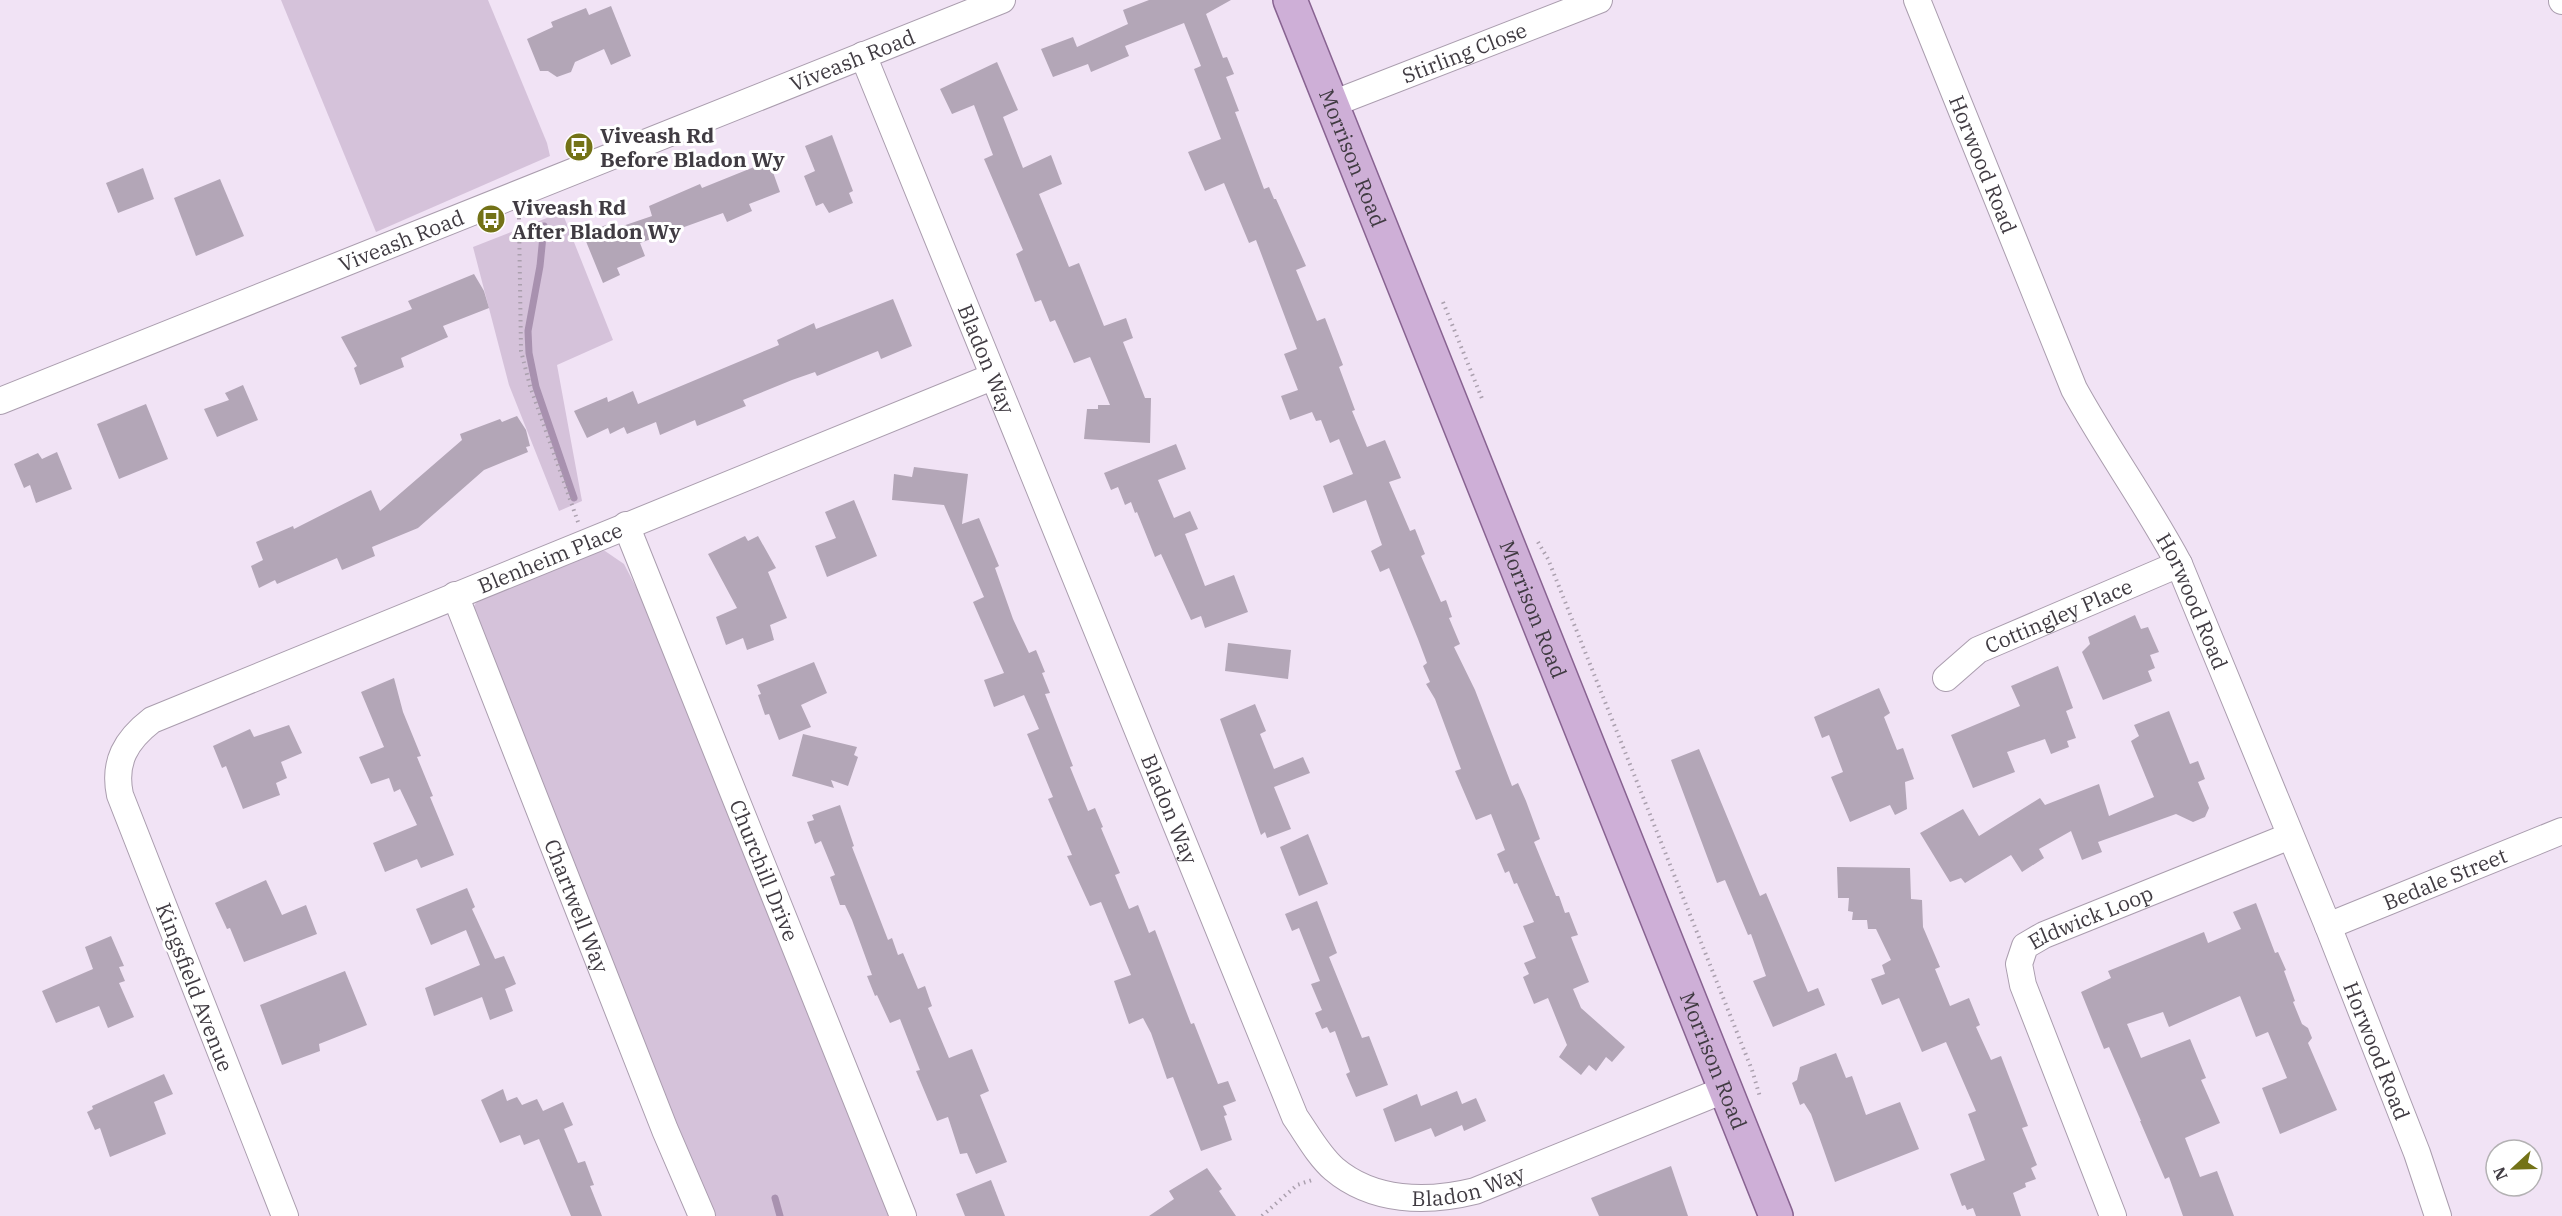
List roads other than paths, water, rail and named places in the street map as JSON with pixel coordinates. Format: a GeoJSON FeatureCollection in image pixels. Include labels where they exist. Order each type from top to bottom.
{"type":"FeatureCollection","features":[{"type":"Feature","properties":{"kind":"main road","name":"Morrison Road"},"geometry":{"type":"LineString","coordinates":[[1290,0],[1776,1216]]}},
{"type":"Feature","properties":{"kind":"street","name":"Viveash Road"},"geometry":{"type":"LineString","coordinates":[[0,401],[1002,0]]}},
{"type":"Feature","properties":{"kind":"street","name":"Stirling Close"},"geometry":{"type":"LineString","coordinates":[[1332,104],[1599,0]]}},
{"type":"Feature","properties":{"kind":"street","name":"Horwood Road"},"geometry":{"type":"LineString","coordinates":[[1917,0],[2074,389],[2100,437],[2154,517],[2179,564],[2289,836],[2328,926],[2417,1153],[2438,1216]]}},
{"type":"Feature","properties":{"kind":"street","name":"Bladon Way"},"geometry":{"type":"LineString","coordinates":[[863,55],[992,377],[1295,1117],[1332,1167],[1353,1183],[1375,1192],[1408,1197],[1445,1198],[1475,1191],[1724,1089]]}},
{"type":"Feature","properties":{"kind":"street","name":"Blenheim Place"},"geometry":{"type":"LineString","coordinates":[[122,755],[129,741],[152,720],[992,377]]}},
{"type":"Feature","properties":{"kind":"street","name":"Churchill Drive"},"geometry":{"type":"LineString","coordinates":[[626,525],[903,1216]]}},
{"type":"Feature","properties":{"kind":"street","name":"Cottingley Place"},"geometry":{"type":"LineString","coordinates":[[1946,678],[1978,650],[2179,564]]}},
{"type":"Feature","properties":{"kind":"street","name":"Chartwell Way"},"geometry":{"type":"LineString","coordinates":[[455,595],[665,1130],[702,1216]]}},
{"type":"Feature","properties":{"kind":"street","name":"Kingsfield Avenue"},"geometry":{"type":"LineString","coordinates":[[122,755],[118,778],[120,795],[285,1216]]}},
{"type":"Feature","properties":{"kind":"street","name":"Bedale Street"},"geometry":{"type":"LineString","coordinates":[[2328,926],[2562,831]]}},
{"type":"Feature","properties":{"kind":"street","name":"Eldwick Loop"},"geometry":{"type":"LineString","coordinates":[[2113,1216],[2023,985],[2019,964],[2025,946],[2044,935],[2289,836]]}},
{"type":"Feature","properties":{"kind":"waterway"},"geometry":{"type":"LineString","coordinates":[[544,226],[540,266],[528,331],[529,353],[536,387],[574,498]]}},
{"type":"Feature","properties":{"kind":"waterway"},"geometry":{"type":"LineString","coordinates":[[775,1198],[780,1216]]}},
{"type":"Feature","properties":{"kind":"place","name":"Viveash Rd Before Bladon Wy"},"geometry":{"type":"Point","coordinates":[579,147]}},
{"type":"Feature","properties":{"kind":"place","name":"Viveash Rd After Bladon Wy"},"geometry":{"type":"Point","coordinates":[491,219]}}]}
